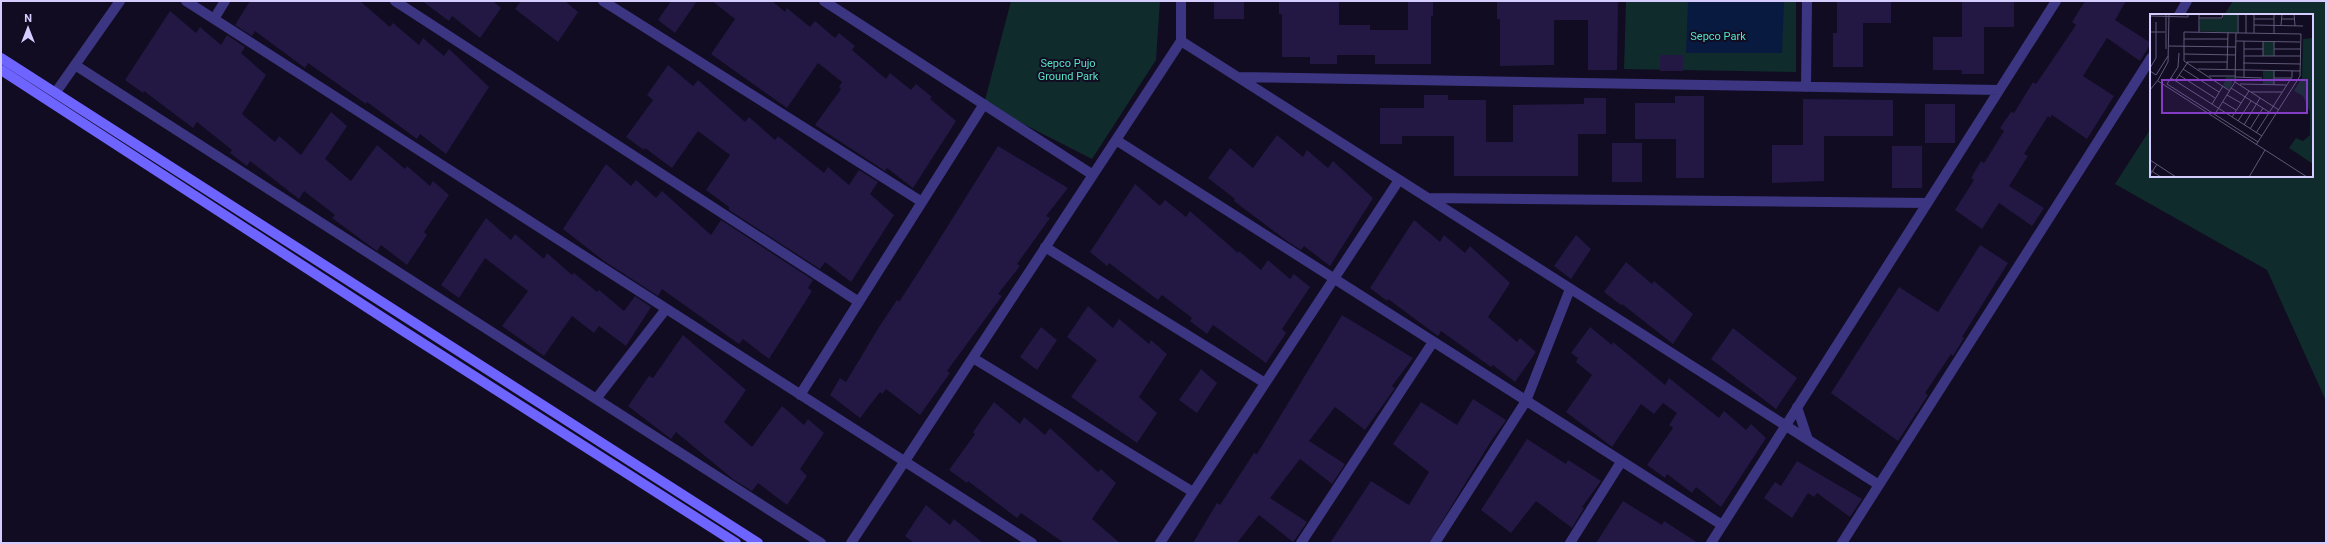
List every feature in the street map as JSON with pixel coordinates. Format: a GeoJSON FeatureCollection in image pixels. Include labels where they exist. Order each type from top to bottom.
{"type":"FeatureCollection","features":[{"type":"Feature","properties":{"kind":"street"},"geometry":{"type":"LineString","coordinates":[[56,92],[120,1]]}},
{"type":"Feature","properties":{"kind":"street"},"geometry":{"type":"LineString","coordinates":[[186,1],[1032,543]]}},
{"type":"Feature","properties":{"kind":"street"},"geometry":{"type":"LineString","coordinates":[[214,19],[225,1]]}},
{"type":"Feature","properties":{"kind":"street"},"geometry":{"type":"LineString","coordinates":[[395,1],[859,302]]}},
{"type":"Feature","properties":{"kind":"street"},"geometry":{"type":"LineString","coordinates":[[603,1],[922,202]]}},
{"type":"Feature","properties":{"kind":"street"},"geometry":{"type":"LineString","coordinates":[[824,1],[1093,175]]}},
{"type":"Feature","properties":{"kind":"street"},"geometry":{"type":"LineString","coordinates":[[851,543],[1181,41],[1181,1]]}},
{"type":"Feature","properties":{"kind":"street"},"geometry":{"type":"LineString","coordinates":[[1806,87],[1807,1]]}},
{"type":"Feature","properties":{"kind":"street"},"geometry":{"type":"LineString","coordinates":[[1711,543],[2056,1]]}},
{"type":"Feature","properties":{"kind":"street"},"geometry":{"type":"LineString","coordinates":[[2179,14],[2187,1]]}},
{"type":"Feature","properties":{"kind":"street"},"geometry":{"type":"LineString","coordinates":[[1181,41],[1879,485]]}},
{"type":"Feature","properties":{"kind":"street"},"geometry":{"type":"LineString","coordinates":[[1,58],[758,543]]}},
{"type":"Feature","properties":{"kind":"street"},"geometry":{"type":"LineString","coordinates":[[1842,543],[2150,60]]}},
{"type":"Feature","properties":{"kind":"street"},"geometry":{"type":"LineString","coordinates":[[75,65],[821,543]]}},
{"type":"Feature","properties":{"kind":"street"},"geometry":{"type":"LineString","coordinates":[[1,70],[51,100],[411,336],[736,543]]}},
{"type":"Feature","properties":{"kind":"street"},"geometry":{"type":"LineString","coordinates":[[1238,77],[1999,90]]}},
{"type":"Feature","properties":{"kind":"street"},"geometry":{"type":"LineString","coordinates":[[800,395],[984,104]]}},
{"type":"Feature","properties":{"kind":"street"},"geometry":{"type":"LineString","coordinates":[[1116,140],[1722,526]]}},
{"type":"Feature","properties":{"kind":"street"},"geometry":{"type":"LineString","coordinates":[[1160,543],[1399,180]]}},
{"type":"Feature","properties":{"kind":"street"},"geometry":{"type":"LineString","coordinates":[[1428,198],[1927,203]]}},
{"type":"Feature","properties":{"kind":"street"},"geometry":{"type":"LineString","coordinates":[[1046,247],[1265,383]]}},
{"type":"Feature","properties":{"kind":"street"},"geometry":{"type":"LineString","coordinates":[[1435,543],[1526,401],[1570,289]]}},
{"type":"Feature","properties":{"kind":"street"},"geometry":{"type":"LineString","coordinates":[[596,399],[666,309]]}},
{"type":"Feature","properties":{"kind":"street"},"geometry":{"type":"LineString","coordinates":[[1301,543],[1433,342]]}},
{"type":"Feature","properties":{"kind":"street"},"geometry":{"type":"LineString","coordinates":[[973,358],[1193,492]]}},
{"type":"Feature","properties":{"kind":"street"},"geometry":{"type":"LineString","coordinates":[[1797,407],[1808,440]]}},
{"type":"Feature","properties":{"kind":"street"},"geometry":{"type":"LineString","coordinates":[[1570,543],[1621,462]]}},
{"type":"Feature","properties":{"kind":"green space","name":"Sepco Pujo Ground Park"},"geometry":{"type":"Polygon","coordinates":[[[1011,1],[1160,1],[1156,60],[1092,159],[984,104],[1011,1]]]}},
{"type":"Feature","properties":{"kind":"green space","name":"Sepco Park"},"geometry":{"type":"Polygon","coordinates":[[[1626,1],[1796,1],[1796,72],[1624,69],[1626,1]]]}},
{"type":"Feature","properties":{"kind":"green space"},"geometry":{"type":"Polygon","coordinates":[[[2233,1],[2326,1],[2326,401],[2267,270],[2115,184],[2150,130],[2150,177],[2313,177],[2313,14],[2225,14],[2233,1]]]}},
{"type":"Feature","properties":{"kind":"water"},"geometry":{"type":"Polygon","coordinates":[[[1688,1],[1784,1],[1782,53],[1686,53],[1688,1]]]}},
{"type":"Feature","properties":{"kind":"building"},"geometry":{"type":"Polygon","coordinates":[[[250,1],[360,1],[390,27],[393,23],[419,45],[423,38],[444,56],[449,49],[489,87],[446,154],[420,134],[417,139],[367,102],[366,104],[308,63],[305,68],[255,31],[252,36],[235,25],[250,1]]]}},
{"type":"Feature","properties":{"kind":"building"},"geometry":{"type":"Polygon","coordinates":[[[422,1],[493,1],[501,8],[480,38],[452,16],[449,21],[422,1]]]}},
{"type":"Feature","properties":{"kind":"building"},"geometry":{"type":"Polygon","coordinates":[[[521,1],[565,1],[578,12],[558,42],[515,9],[521,1]]]}},
{"type":"Feature","properties":{"kind":"building"},"geometry":{"type":"Polygon","coordinates":[[[671,1],[697,1],[675,33],[658,20],[671,1]]]}},
{"type":"Feature","properties":{"kind":"building"},"geometry":{"type":"Polygon","coordinates":[[[712,1],[772,1],[785,12],[787,8],[810,27],[815,21],[835,38],[839,33],[855,46],[852,50],[886,79],[890,73],[911,90],[916,84],[932,97],[930,99],[956,121],[913,188],[887,168],[885,171],[815,125],[841,89],[839,87],[842,82],[818,63],[787,108],[711,54],[735,19],[712,1]]]}},
{"type":"Feature","properties":{"kind":"building"},"geometry":{"type":"Polygon","coordinates":[[[1214,1],[1244,1],[1244,19],[1214,19],[1214,1]]]}},
{"type":"Feature","properties":{"kind":"building"},"geometry":{"type":"Polygon","coordinates":[[[1279,1],[1339,1],[1339,25],[1370,25],[1370,30],[1408,30],[1408,1],[1433,1],[1433,16],[1431,16],[1431,64],[1375,64],[1375,55],[1337,55],[1337,64],[1310,64],[1310,57],[1282,57],[1282,14],[1279,14],[1279,1]]]}},
{"type":"Feature","properties":{"kind":"building"},"geometry":{"type":"Polygon","coordinates":[[[1497,1],[1618,1],[1617,70],[1588,70],[1588,20],[1554,20],[1554,65],[1500,66],[1500,19],[1497,19],[1497,1]]]}},
{"type":"Feature","properties":{"kind":"building"},"geometry":{"type":"Polygon","coordinates":[[[1837,1],[1891,1],[1891,23],[1863,23],[1863,67],[1833,67],[1833,33],[1837,33],[1837,1]]]}},
{"type":"Feature","properties":{"kind":"building"},"geometry":{"type":"Polygon","coordinates":[[[1962,1],[2014,1],[2014,27],[1984,27],[1984,74],[1962,74],[1962,70],[1933,70],[1933,37],[1962,37],[1962,1]]]}},
{"type":"Feature","properties":{"kind":"building"},"geometry":{"type":"Polygon","coordinates":[[[2085,1],[2126,1],[2115,20],[2150,42],[2150,45],[2140,61],[2107,38],[2083,76],[2114,96],[2087,139],[2052,115],[2050,118],[2048,116],[2024,154],[2028,156],[2009,186],[2044,208],[2032,226],[1999,203],[1982,229],[1955,210],[1974,180],[1971,178],[1981,161],[1984,163],[2004,131],[2000,128],[2011,112],[2014,113],[2033,82],[2036,84],[2076,25],[2072,22],[2085,1]]]}},
{"type":"Feature","properties":{"kind":"building"},"geometry":{"type":"Polygon","coordinates":[[[170,11],[196,33],[200,27],[221,45],[227,35],[245,47],[241,53],[266,75],[242,114],[275,142],[279,136],[301,155],[331,112],[347,126],[325,159],[351,181],[377,145],[405,169],[407,166],[430,186],[433,181],[449,195],[424,232],[427,235],[407,265],[381,245],[377,251],[370,246],[332,218],[335,215],[304,191],[299,199],[250,161],[247,166],[230,153],[232,150],[197,122],[193,128],[144,91],[143,93],[125,80],[170,11]]]}},
{"type":"Feature","properties":{"kind":"building"},"geometry":{"type":"Polygon","coordinates":[[[1660,55],[1683,55],[1683,71],[1660,71],[1660,55]]]}},
{"type":"Feature","properties":{"kind":"building"},"geometry":{"type":"Polygon","coordinates":[[[668,65],[693,86],[698,80],[745,122],[749,117],[775,140],[778,136],[824,173],[828,167],[849,185],[859,170],[878,182],[870,194],[894,215],[851,282],[825,262],[820,269],[729,210],[729,207],[706,190],[730,155],[698,131],[672,168],[645,148],[644,150],[626,137],[653,100],[647,95],[668,65]]]}},
{"type":"Feature","properties":{"kind":"building"},"geometry":{"type":"Polygon","coordinates":[[[1424,95],[1448,95],[1448,100],[1486,100],[1486,142],[1513,142],[1513,105],[1584,104],[1584,98],[1606,98],[1606,134],[1578,134],[1578,176],[1454,176],[1454,136],[1402,136],[1402,144],[1380,144],[1380,108],[1424,108],[1424,95]]]}},
{"type":"Feature","properties":{"kind":"building"},"geometry":{"type":"Polygon","coordinates":[[[1675,96],[1704,96],[1704,178],[1676,178],[1676,139],[1635,139],[1635,103],[1675,103],[1675,96]]]}},
{"type":"Feature","properties":{"kind":"building"},"geometry":{"type":"Polygon","coordinates":[[[1803,99],[1893,100],[1893,136],[1824,136],[1824,181],[1772,183],[1772,145],[1803,145],[1803,99]]]}},
{"type":"Feature","properties":{"kind":"building"},"geometry":{"type":"Polygon","coordinates":[[[1925,104],[1955,104],[1955,143],[1925,143],[1925,104]]]}},
{"type":"Feature","properties":{"kind":"building"},"geometry":{"type":"Polygon","coordinates":[[[1277,135],[1303,157],[1307,150],[1328,168],[1333,161],[1373,198],[1330,266],[1304,246],[1301,250],[1287,241],[1234,201],[1235,199],[1208,178],[1230,148],[1253,168],[1277,135]]]}},
{"type":"Feature","properties":{"kind":"building"},"geometry":{"type":"Polygon","coordinates":[[[1612,143],[1642,143],[1642,182],[1612,182],[1612,143]]]}},
{"type":"Feature","properties":{"kind":"building"},"geometry":{"type":"Polygon","coordinates":[[[998,146],[1068,188],[1046,216],[1050,218],[1017,264],[1020,266],[998,294],[1002,296],[947,371],[950,373],[920,415],[886,389],[882,394],[880,392],[860,418],[830,395],[840,378],[846,382],[879,327],[897,300],[899,302],[998,146]]]}},
{"type":"Feature","properties":{"kind":"building"},"geometry":{"type":"Polygon","coordinates":[[[1892,146],[1922,146],[1922,188],[1892,188],[1892,146]]]}},
{"type":"Feature","properties":{"kind":"building"},"geometry":{"type":"Polygon","coordinates":[[[606,164],[631,186],[636,180],[656,198],[662,191],[711,235],[721,220],[813,280],[808,288],[812,291],[769,359],[743,339],[739,344],[662,289],[658,296],[604,261],[563,229],[606,164]]]}},
{"type":"Feature","properties":{"kind":"building"},"geometry":{"type":"Polygon","coordinates":[[[1135,184],[1160,206],[1165,200],[1186,217],[1190,211],[1238,253],[1239,251],[1261,270],[1268,260],[1290,279],[1294,274],[1310,287],[1282,329],[1286,333],[1266,363],[1213,325],[1207,334],[1190,321],[1192,318],[1162,295],[1158,300],[1109,263],[1107,266],[1090,252],[1135,184]]]}},
{"type":"Feature","properties":{"kind":"building"},"geometry":{"type":"Polygon","coordinates":[[[486,218],[511,240],[515,234],[544,259],[547,253],[572,275],[574,273],[597,292],[599,290],[624,311],[635,296],[651,307],[626,346],[599,326],[594,333],[572,316],[544,356],[502,326],[528,291],[485,258],[459,298],[441,285],[486,218]]]}},
{"type":"Feature","properties":{"kind":"building"},"geometry":{"type":"Polygon","coordinates":[[[1414,220],[1440,242],[1444,235],[1465,253],[1470,246],[1510,283],[1488,317],[1517,342],[1520,338],[1536,352],[1515,382],[1493,365],[1491,367],[1441,331],[1438,336],[1388,299],[1387,301],[1370,288],[1414,220]]]}},
{"type":"Feature","properties":{"kind":"building"},"geometry":{"type":"Polygon","coordinates":[[[1576,235],[1591,249],[1571,279],[1554,266],[1576,235]]]}},
{"type":"Feature","properties":{"kind":"building"},"geometry":{"type":"Polygon","coordinates":[[[1980,245],[2008,263],[1962,337],[1964,338],[1953,356],[1951,354],[1925,393],[1928,395],[1898,441],[1831,393],[1899,287],[1938,312],[1980,245]]]}},
{"type":"Feature","properties":{"kind":"building"},"geometry":{"type":"Polygon","coordinates":[[[1626,262],[1652,284],[1654,281],[1693,314],[1673,344],[1622,304],[1621,305],[1604,292],[1626,262]]]}},
{"type":"Feature","properties":{"kind":"building"},"geometry":{"type":"Polygon","coordinates":[[[1088,306],[1113,328],[1119,319],[1149,344],[1151,340],[1167,354],[1139,397],[1157,413],[1137,443],[1071,397],[1097,360],[1067,337],[1088,306]]]}},
{"type":"Feature","properties":{"kind":"building"},"geometry":{"type":"Polygon","coordinates":[[[1342,315],[1413,358],[1392,386],[1395,388],[1365,430],[1335,407],[1309,441],[1345,464],[1332,484],[1300,459],[1270,498],[1307,522],[1293,542],[1259,515],[1237,543],[1193,543],[1217,503],[1220,505],[1254,453],[1257,454],[1342,315]]]}},
{"type":"Feature","properties":{"kind":"building"},"geometry":{"type":"Polygon","coordinates":[[[1041,327],[1057,340],[1037,370],[1020,357],[1041,327]]]}},
{"type":"Feature","properties":{"kind":"building"},"geometry":{"type":"Polygon","coordinates":[[[1590,327],[1612,345],[1613,342],[1665,385],[1669,378],[1719,418],[1724,411],[1746,430],[1751,424],[1766,438],[1721,507],[1696,487],[1692,493],[1667,474],[1665,478],[1647,465],[1673,428],[1669,425],[1677,413],[1663,403],[1654,414],[1641,404],[1612,447],[1566,412],[1592,375],[1576,362],[1578,358],[1571,353],[1590,327]]]}},
{"type":"Feature","properties":{"kind":"building"},"geometry":{"type":"Polygon","coordinates":[[[1733,328],[1797,378],[1776,409],[1711,359],[1733,328]]]}},
{"type":"Feature","properties":{"kind":"building"},"geometry":{"type":"Polygon","coordinates":[[[683,335],[746,390],[724,422],[752,447],[782,406],[804,425],[808,419],[824,433],[800,469],[807,476],[787,505],[758,483],[752,491],[734,480],[676,432],[671,439],[628,406],[649,376],[653,378],[683,335]]]}},
{"type":"Feature","properties":{"kind":"building"},"geometry":{"type":"Polygon","coordinates":[[[1201,369],[1217,383],[1197,413],[1179,400],[1201,369]]]}},
{"type":"Feature","properties":{"kind":"building"},"geometry":{"type":"Polygon","coordinates":[[[1473,399],[1506,420],[1491,441],[1429,543],[1330,543],[1371,481],[1409,505],[1429,472],[1393,444],[1421,402],[1457,425],[1473,399]]]}},
{"type":"Feature","properties":{"kind":"building"},"geometry":{"type":"Polygon","coordinates":[[[994,402],[1020,424],[1024,417],[1045,435],[1050,428],[1098,472],[1101,469],[1116,483],[1092,519],[1120,543],[1064,543],[1021,513],[1017,518],[968,481],[967,483],[949,470],[975,434],[973,432],[994,402]]]}},
{"type":"Feature","properties":{"kind":"building"},"geometry":{"type":"Polygon","coordinates":[[[1527,439],[1566,464],[1568,460],[1601,481],[1582,507],[1584,508],[1572,528],[1536,501],[1511,533],[1481,510],[1527,439]]]}},
{"type":"Feature","properties":{"kind":"building"},"geometry":{"type":"Polygon","coordinates":[[[1797,461],[1862,499],[1850,517],[1817,493],[1814,497],[1808,493],[1792,518],[1764,498],[1775,482],[1781,486],[1797,461]]]}},
{"type":"Feature","properties":{"kind":"building"},"geometry":{"type":"Polygon","coordinates":[[[1623,501],[1662,525],[1664,521],[1698,543],[1596,543],[1623,501]]]}},
{"type":"Feature","properties":{"kind":"building"},"geometry":{"type":"Polygon","coordinates":[[[926,505],[950,525],[954,519],[983,543],[914,543],[905,536],[926,505]]]}}]}
